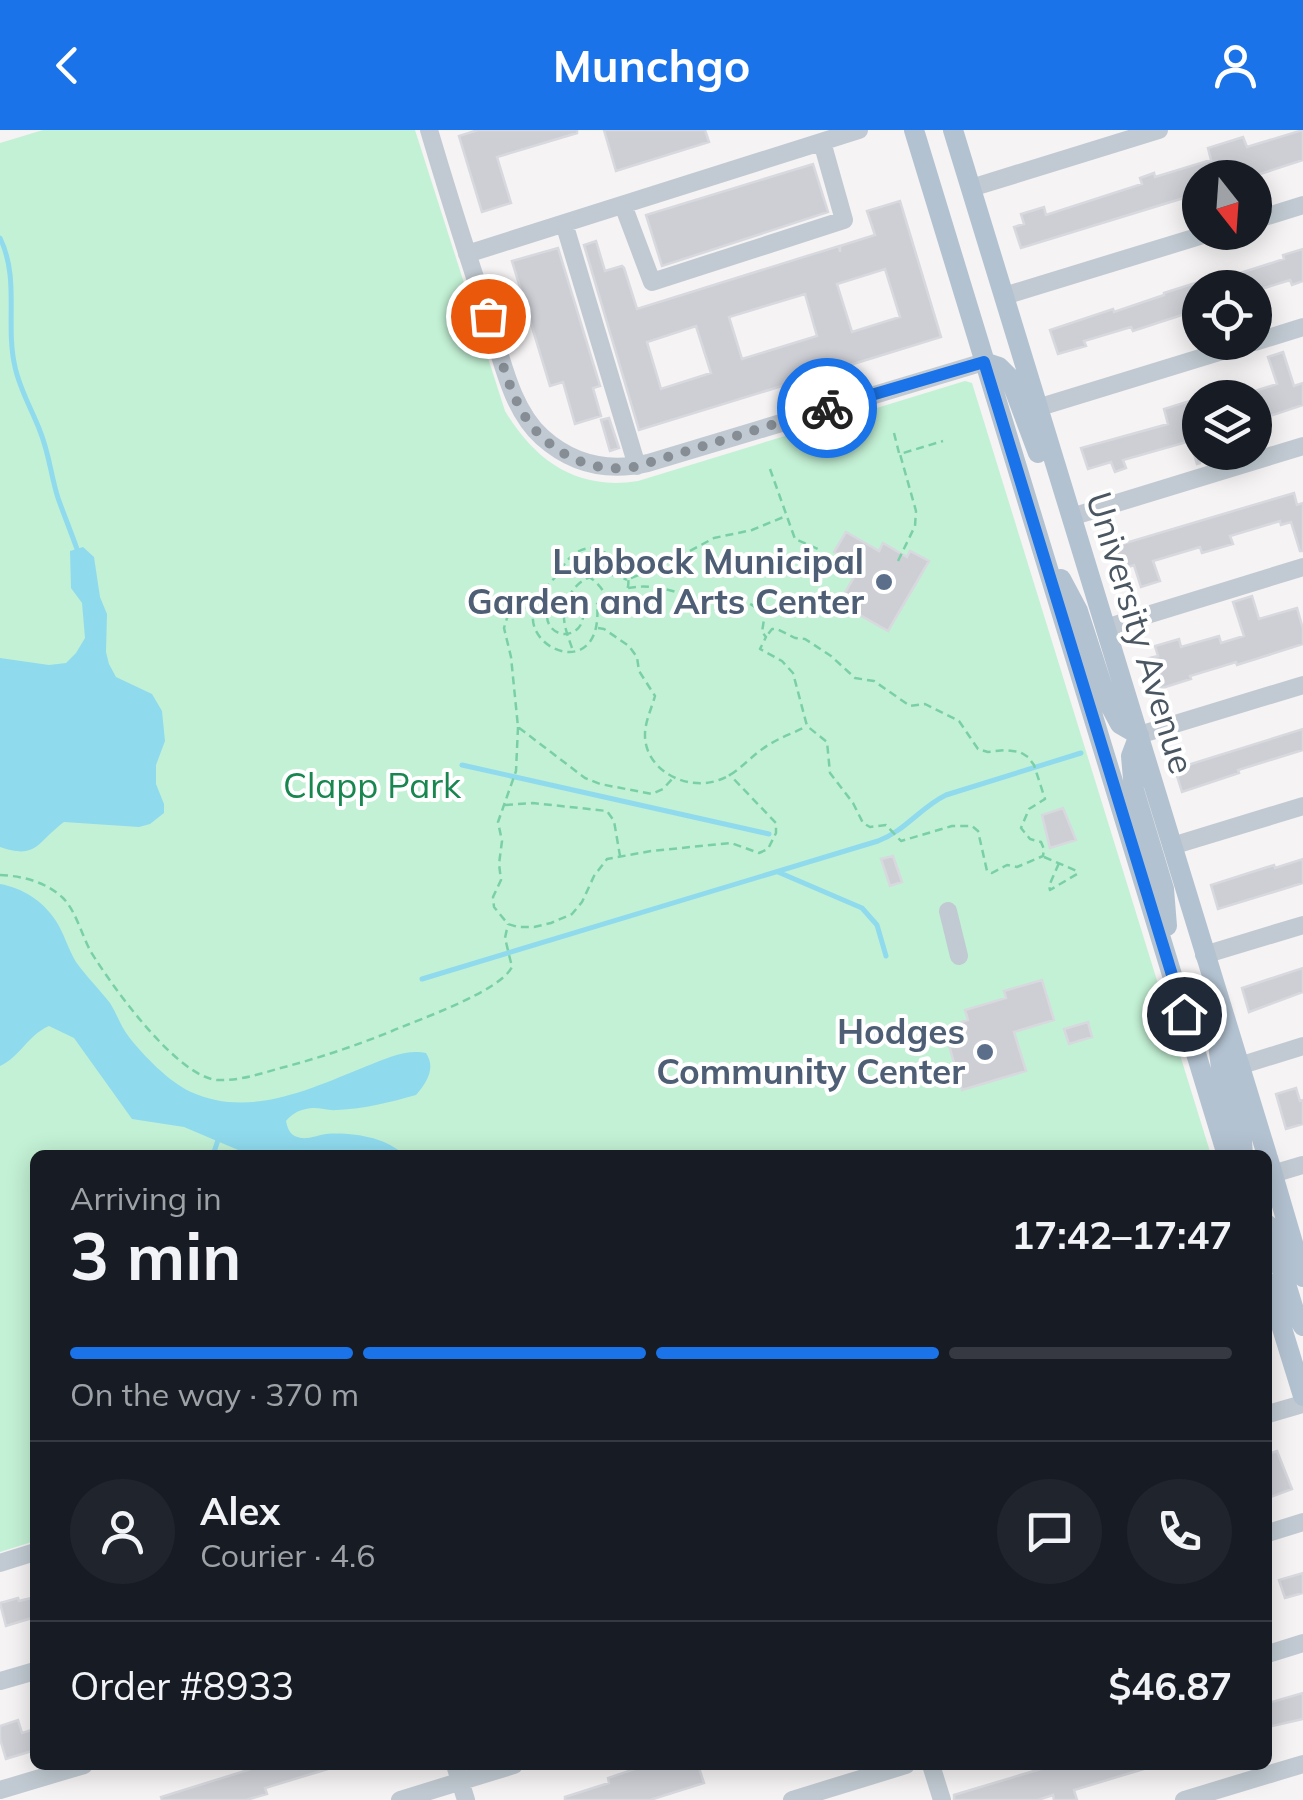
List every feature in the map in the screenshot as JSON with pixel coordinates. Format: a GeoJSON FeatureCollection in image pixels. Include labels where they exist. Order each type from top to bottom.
{"type":"FeatureCollection","features":[{"type":"Feature","properties":{"kind":"main road","name":"University Avenue"},"geometry":{"type":"LineString","coordinates":[[914,130],[1225,1150]]}},
{"type":"Feature","properties":{"kind":"main road","name":"University Avenue"},"geometry":{"type":"LineString","coordinates":[[953,130],[1265,1150]]}},
{"type":"Feature","properties":{"kind":"main road"},"geometry":{"type":"LineString","coordinates":[[984,362],[999,367],[1010,378],[1048,482],[1071,517]]}},
{"type":"Feature","properties":{"kind":"main road"},"geometry":{"type":"LineString","coordinates":[[1036,528],[1078,611],[1107,700],[1120,724],[1139,735],[1131,756],[1134,790],[1164,889],[1170,966]]}},
{"type":"Feature","properties":{"kind":"main road"},"geometry":{"type":"LineString","coordinates":[[1205,960],[1221,1068],[1243,1150]]}},
{"type":"Feature","properties":{"kind":"main road","name":"University Avenue"},"geometry":{"type":"LineString","coordinates":[[1272,1172],[1303,1278]]}},
{"type":"Feature","properties":{"kind":"main road"},"geometry":{"type":"LineString","coordinates":[[1272,1238],[1294,1310],[1303,1326]]}},
{"type":"Feature","properties":{"kind":"main road"},"geometry":{"type":"LineString","coordinates":[[1272,1301],[1303,1400]]}},
{"type":"Feature","properties":{"kind":"street"},"geometry":{"type":"LineString","coordinates":[[429,130],[518,404],[540,436],[578,461],[625,468],[643,464],[984,362]]}},
{"type":"Feature","properties":{"kind":"street"},"geometry":{"type":"LineString","coordinates":[[467,254],[859,130]]}},
{"type":"Feature","properties":{"kind":"street"},"geometry":{"type":"LineString","coordinates":[[970,188],[1159,130]]}},
{"type":"Feature","properties":{"kind":"street"},"geometry":{"type":"LineString","coordinates":[[623,205],[652,282],[844,220],[822,142]]}},
{"type":"Feature","properties":{"kind":"street"},"geometry":{"type":"LineString","coordinates":[[1272,215],[1303,205]]}},
{"type":"Feature","properties":{"kind":"street"},"geometry":{"type":"LineString","coordinates":[[564,223],[643,464]]}},
{"type":"Feature","properties":{"kind":"street"},"geometry":{"type":"LineString","coordinates":[[1004,296],[1182,241]]}},
{"type":"Feature","properties":{"kind":"street"},"geometry":{"type":"LineString","coordinates":[[1272,336],[1303,327]]}},
{"type":"Feature","properties":{"kind":"street"},"geometry":{"type":"LineString","coordinates":[[1037,408],[1194,360]]}},
{"type":"Feature","properties":{"kind":"street"},"geometry":{"type":"LineString","coordinates":[[1071,517],[1303,446]]}},
{"type":"Feature","properties":{"kind":"street"},"geometry":{"type":"LineString","coordinates":[[1106,628],[1303,567]]}},
{"type":"Feature","properties":{"kind":"street"},"geometry":{"type":"LineString","coordinates":[[1139,735],[1303,684]]}},
{"type":"Feature","properties":{"kind":"street"},"geometry":{"type":"LineString","coordinates":[[1172,846],[1303,806]]}},
{"type":"Feature","properties":{"kind":"street"},"geometry":{"type":"LineString","coordinates":[[948,911],[959,956]]}},
{"type":"Feature","properties":{"kind":"street"},"geometry":{"type":"LineString","coordinates":[[1205,960],[1303,925]]}},
{"type":"Feature","properties":{"kind":"street"},"geometry":{"type":"LineString","coordinates":[[1239,1066],[1303,1046]]}},
{"type":"Feature","properties":{"kind":"street"},"geometry":{"type":"LineString","coordinates":[[1272,1162],[1303,1164]]}},
{"type":"Feature","properties":{"kind":"street"},"geometry":{"type":"LineString","coordinates":[[1272,1412],[1303,1400]]}},
{"type":"Feature","properties":{"kind":"street"},"geometry":{"type":"LineString","coordinates":[[1272,1532],[1303,1522]]}},
{"type":"Feature","properties":{"kind":"street"},"geometry":{"type":"LineString","coordinates":[[0,1563],[30,1554]]}},
{"type":"Feature","properties":{"kind":"street"},"geometry":{"type":"LineString","coordinates":[[1272,1653],[1303,1644]]}},
{"type":"Feature","properties":{"kind":"street"},"geometry":{"type":"LineString","coordinates":[[0,1681],[30,1672]]}},
{"type":"Feature","properties":{"kind":"street"},"geometry":{"type":"LineString","coordinates":[[1184,1800],[1303,1764]]}},
{"type":"Feature","properties":{"kind":"street"},"geometry":{"type":"LineString","coordinates":[[0,1790],[67,1770]]}},
{"type":"Feature","properties":{"kind":"street"},"geometry":{"type":"LineString","coordinates":[[400,1800],[498,1770]]}},
{"type":"Feature","properties":{"kind":"street"},"geometry":{"type":"LineString","coordinates":[[792,1800],[890,1770]]}},
{"type":"Feature","properties":{"kind":"street"},"geometry":{"type":"LineString","coordinates":[[933,1770],[942,1800]]}},
{"type":"Feature","properties":{"kind":"path"},"geometry":{"type":"LineString","coordinates":[[894,433],[916,511],[916,526],[898,561]]}},
{"type":"Feature","properties":{"kind":"path"},"geometry":{"type":"LineString","coordinates":[[900,454],[943,441]]}},
{"type":"Feature","properties":{"kind":"path"},"geometry":{"type":"LineString","coordinates":[[770,469],[795,539],[818,549],[816,553],[826,558]]}},
{"type":"Feature","properties":{"kind":"path"},"geometry":{"type":"LineString","coordinates":[[572,651],[564,616],[575,588],[590,577],[615,574],[629,580],[714,538],[752,530],[786,516]]}},
{"type":"Feature","properties":{"kind":"path"},"geometry":{"type":"LineString","coordinates":[[591,548],[604,550],[618,560],[629,580],[626,595],[620,600],[597,604],[598,628],[594,640],[582,650],[555,650],[539,637],[532,622],[538,599],[559,572],[572,555],[591,548]]}},
{"type":"Feature","properties":{"kind":"path"},"geometry":{"type":"LineString","coordinates":[[559,572],[572,570],[590,577],[604,590],[607,600]]}},
{"type":"Feature","properties":{"kind":"path"},"geometry":{"type":"LineString","coordinates":[[628,588],[644,585],[674,591],[709,610],[727,607],[734,601],[746,602],[765,612],[762,632],[766,637]]}},
{"type":"Feature","properties":{"kind":"path"},"geometry":{"type":"LineString","coordinates":[[562,597],[579,604],[584,616],[579,628],[568,634],[556,632],[546,618],[552,602],[562,597]]}},
{"type":"Feature","properties":{"kind":"path"},"geometry":{"type":"LineString","coordinates":[[533,610],[522,606],[514,610],[504,628],[518,728],[516,772],[498,822],[502,840],[501,880],[493,897],[500,918],[518,927],[534,928],[572,914],[608,860],[731,843],[760,852],[768,849],[776,834],[776,823],[729,774]]}},
{"type":"Feature","properties":{"kind":"path"},"geometry":{"type":"LineString","coordinates":[[598,628],[629,646],[636,657],[638,670],[655,696],[644,735],[653,760],[673,778],[701,783],[720,780],[771,743],[807,726]]}},
{"type":"Feature","properties":{"kind":"path"},"geometry":{"type":"LineString","coordinates":[[1043,856],[1041,842],[1030,839],[1021,828],[1029,809],[1045,798],[1028,757],[1020,752],[978,749],[960,721],[924,704],[910,706],[874,681],[855,678],[805,638],[772,629],[760,649],[782,661],[793,673],[807,726],[827,742],[830,773],[854,803],[863,823],[870,827],[886,825],[901,842],[952,826],[972,826],[978,831],[986,870],[992,874],[1007,865],[1017,867],[1043,856],[1059,863],[1077,871],[1050,890],[1059,863]]}},
{"type":"Feature","properties":{"kind":"path"},"geometry":{"type":"LineString","coordinates":[[518,728],[585,778],[600,784],[652,794],[673,778]]}},
{"type":"Feature","properties":{"kind":"path"},"geometry":{"type":"LineString","coordinates":[[505,806],[533,803],[607,811],[614,821],[620,858]]}},
{"type":"Feature","properties":{"kind":"path"},"geometry":{"type":"LineString","coordinates":[[0,874],[40,882],[65,900],[92,952],[138,1016],[176,1058],[213,1080],[238,1079],[306,1062],[366,1042],[479,993],[507,976],[512,967],[505,938],[508,924]]}},
{"type":"Feature","properties":{"kind":"green space","name":"Clapp Park"},"geometry":{"type":"Polygon","coordinates":[[[43,130],[415,130],[505,411],[544,458],[577,476],[596,481],[638,481],[965,381],[972,383],[1209,1150],[30,1150],[30,1543],[0,1552],[0,143],[43,130]]]}},
{"type":"Feature","properties":{"kind":"water"},"geometry":{"type":"Polygon","coordinates":[[[83,547],[94,557],[100,597],[107,614],[109,664],[116,677],[152,694],[162,711],[165,741],[156,765],[156,784],[164,813],[139,827],[64,822],[29,850],[0,847],[0,658],[49,665],[66,663],[76,653],[85,638],[82,603],[71,588],[70,551],[83,547]]]}},
{"type":"Feature","properties":{"kind":"water"},"geometry":{"type":"Polygon","coordinates":[[[0,884],[24,892],[45,907],[76,962],[110,1003],[129,1037],[157,1068],[191,1092],[213,1100],[258,1101],[303,1091],[396,1055],[426,1053],[430,1064],[429,1075],[416,1095],[357,1108],[306,1109],[286,1121],[290,1132],[298,1137],[357,1135],[398,1150],[238,1150],[184,1127],[132,1119],[74,1038],[49,1026],[0,1066],[0,884]]]}},
{"type":"Feature","properties":{"kind":"building"},"geometry":{"type":"Polygon","coordinates":[[[478,130],[577,133],[497,157],[511,203],[482,212],[459,136],[478,130]]]}},
{"type":"Feature","properties":{"kind":"building"},"geometry":{"type":"Polygon","coordinates":[[[604,130],[705,130],[709,142],[616,171],[604,130]]]}},
{"type":"Feature","properties":{"kind":"building"},"geometry":{"type":"Polygon","coordinates":[[[1303,130],[1303,160],[1272,170],[1272,160],[1211,160],[1208,148],[1243,137],[1247,147],[1303,130]]]}},
{"type":"Feature","properties":{"kind":"building"},"geometry":{"type":"Polygon","coordinates":[[[813,164],[828,212],[662,266],[646,215],[813,164]]]}},
{"type":"Feature","properties":{"kind":"building"},"geometry":{"type":"Polygon","coordinates":[[[1182,169],[1182,199],[1021,248],[1014,227],[1024,224],[1021,214],[1044,207],[1046,215],[1142,184],[1140,178],[1154,173],[1155,177],[1182,169]]]}},
{"type":"Feature","properties":{"kind":"building"},"geometry":{"type":"Polygon","coordinates":[[[900,201],[941,337],[639,430],[584,245],[596,241],[605,271],[624,268],[637,309],[839,246],[840,252],[840,246],[875,235],[867,211],[900,201]],[[885,269],[837,284],[852,332],[900,317],[885,269]],[[805,294],[729,317],[742,359],[817,336],[805,294]],[[696,326],[647,342],[661,389],[711,373],[696,326]]]}},
{"type":"Feature","properties":{"kind":"building"},"geometry":{"type":"Polygon","coordinates":[[[558,248],[600,386],[593,388],[601,416],[575,424],[563,382],[550,386],[512,261],[558,248]]]}},
{"type":"Feature","properties":{"kind":"building"},"geometry":{"type":"Polygon","coordinates":[[[1303,249],[1303,281],[1272,286],[1272,270],[1250,270],[1284,259],[1283,255],[1303,249]]]}},
{"type":"Feature","properties":{"kind":"building"},"geometry":{"type":"Polygon","coordinates":[[[1182,287],[1182,315],[1084,341],[1086,346],[1058,354],[1050,330],[1182,287]]]}},
{"type":"Feature","properties":{"kind":"building"},"geometry":{"type":"Polygon","coordinates":[[[1283,352],[1294,386],[1303,383],[1303,405],[1272,415],[1272,386],[1277,384],[1269,360],[1283,352]]]}},
{"type":"Feature","properties":{"kind":"building"},"geometry":{"type":"Polygon","coordinates":[[[1182,403],[1182,443],[1123,460],[1126,468],[1115,472],[1111,462],[1088,469],[1081,448],[1168,424],[1164,409],[1182,403]]]}},
{"type":"Feature","properties":{"kind":"building"},"geometry":{"type":"Polygon","coordinates":[[[609,418],[619,448],[610,451],[601,420],[609,418]]]}},
{"type":"Feature","properties":{"kind":"building"},"geometry":{"type":"Polygon","coordinates":[[[1294,493],[1297,505],[1303,503],[1303,551],[1291,522],[1281,525],[1280,521],[1230,536],[1233,544],[1202,553],[1200,547],[1153,561],[1160,581],[1141,587],[1134,565],[1119,570],[1112,547],[1294,493]]]}},
{"type":"Feature","properties":{"kind":"building","name":"Lubbock Municipal Garden and Arts Center"},"geometry":{"type":"Polygon","coordinates":[[[846,532],[879,551],[883,543],[907,557],[910,551],[929,561],[888,631],[839,603],[860,567],[834,552],[846,532]]]}},
{"type":"Feature","properties":{"kind":"building"},"geometry":{"type":"Polygon","coordinates":[[[1252,596],[1259,619],[1297,608],[1303,644],[1190,676],[1191,679],[1156,690],[1146,659],[1158,656],[1155,646],[1179,639],[1181,647],[1219,636],[1221,643],[1244,636],[1233,602],[1252,596]]]}},
{"type":"Feature","properties":{"kind":"building"},"geometry":{"type":"Polygon","coordinates":[[[1303,729],[1303,750],[1182,792],[1175,769],[1303,729]]]}},
{"type":"Feature","properties":{"kind":"building"},"geometry":{"type":"Polygon","coordinates":[[[1063,808],[1076,840],[1050,848],[1042,815],[1063,808]]]}},
{"type":"Feature","properties":{"kind":"building"},"geometry":{"type":"Polygon","coordinates":[[[893,856],[902,882],[890,886],[881,859],[893,856]]]}},
{"type":"Feature","properties":{"kind":"building"},"geometry":{"type":"Polygon","coordinates":[[[1303,859],[1303,883],[1218,909],[1211,885],[1303,859]]]}},
{"type":"Feature","properties":{"kind":"building"},"geometry":{"type":"Polygon","coordinates":[[[1303,968],[1303,992],[1249,1012],[1242,988],[1303,968]]]}},
{"type":"Feature","properties":{"kind":"building","name":"Hodges Community Center"},"geometry":{"type":"Polygon","coordinates":[[[1042,980],[1054,1020],[1014,1032],[1026,1071],[962,1090],[944,1028],[968,1020],[965,1010],[1006,998],[1004,991],[1042,980]]]}},
{"type":"Feature","properties":{"kind":"building"},"geometry":{"type":"Polygon","coordinates":[[[1088,1022],[1092,1037],[1069,1044],[1064,1029],[1088,1022]]]}},
{"type":"Feature","properties":{"kind":"building"},"geometry":{"type":"Polygon","coordinates":[[[1296,1088],[1300,1101],[1303,1100],[1303,1124],[1286,1129],[1276,1094],[1296,1088]]]}},
{"type":"Feature","properties":{"kind":"building"},"geometry":{"type":"Polygon","coordinates":[[[1277,1451],[1292,1489],[1272,1496],[1272,1453],[1277,1451]]]}},
{"type":"Feature","properties":{"kind":"building"},"geometry":{"type":"Polygon","coordinates":[[[1303,1573],[1303,1593],[1285,1598],[1279,1580],[1303,1573]]]}},
{"type":"Feature","properties":{"kind":"building"},"geometry":{"type":"Polygon","coordinates":[[[18,1598],[30,1598],[30,1619],[6,1626],[0,1603],[18,1598]]]}},
{"type":"Feature","properties":{"kind":"building"},"geometry":{"type":"Polygon","coordinates":[[[1303,1693],[1303,1719],[1272,1726],[1272,1702],[1303,1693]]]}},
{"type":"Feature","properties":{"kind":"building"},"geometry":{"type":"Polygon","coordinates":[[[18,1720],[22,1733],[30,1731],[30,1752],[6,1759],[0,1726],[18,1720]]]}},
{"type":"Feature","properties":{"kind":"building"},"geometry":{"type":"Polygon","coordinates":[[[248,1770],[324,1770],[265,1788],[267,1794],[246,1800],[161,1797],[248,1770]]]}},
{"type":"Feature","properties":{"kind":"building"},"geometry":{"type":"Polygon","coordinates":[[[632,1770],[700,1770],[704,1783],[650,1800],[565,1800],[609,1783],[608,1778],[632,1770]]]}},
{"type":"Feature","properties":{"kind":"building"},"geometry":{"type":"Polygon","coordinates":[[[1037,1770],[1140,1770],[1074,1790],[1077,1800],[1054,1800],[1053,1795],[1038,1800],[954,1800],[954,1795],[1037,1770]]]}},
{"type":"Feature","properties":{"kind":"waterway"},"geometry":{"type":"LineString","coordinates":[[0,238],[11,285],[15,367],[43,439],[58,498],[77,549]]}},
{"type":"Feature","properties":{"kind":"waterway"},"geometry":{"type":"LineString","coordinates":[[422,979],[878,841],[946,795],[1081,753]]}},
{"type":"Feature","properties":{"kind":"waterway"},"geometry":{"type":"LineString","coordinates":[[462,765],[769,834]]}},
{"type":"Feature","properties":{"kind":"waterway"},"geometry":{"type":"LineString","coordinates":[[778,872],[862,908],[877,925],[886,956]]}},
{"type":"Feature","properties":{"kind":"waterway"},"geometry":{"type":"LineString","coordinates":[[215,1150],[218,1140]]}},
{"type":"Feature","properties":{"kind":"way so far"},"geometry":{"type":"LineString","coordinates":[[488,316],[518,404],[529,422],[540,436],[578,461],[625,468],[827,408]]}},
{"type":"Feature","properties":{"kind":"place","name":"Lubbock Municipal Garden and Arts Center"},"geometry":{"type":"Point","coordinates":[884,582]}},
{"type":"Feature","properties":{"kind":"place","name":"Hodges Community Center"},"geometry":{"type":"Point","coordinates":[985,1052]}},
{"type":"Feature","properties":{"kind":"route"},"geometry":{"type":"LineString","coordinates":[[827,408],[984,362],[1184,1014]]}}]}
